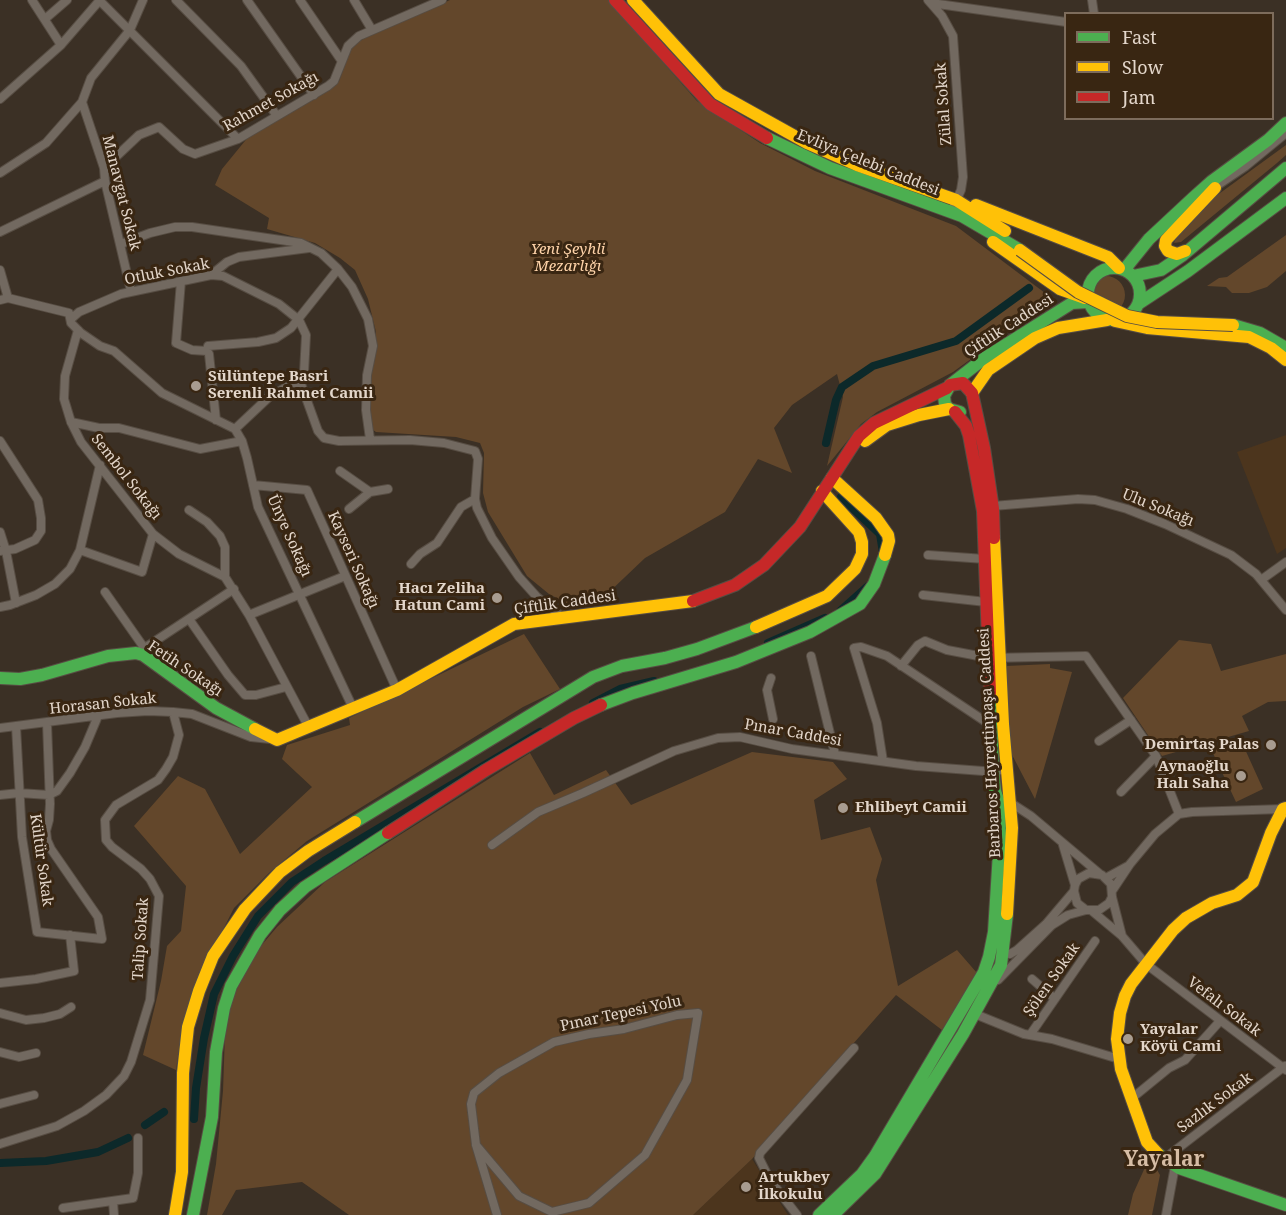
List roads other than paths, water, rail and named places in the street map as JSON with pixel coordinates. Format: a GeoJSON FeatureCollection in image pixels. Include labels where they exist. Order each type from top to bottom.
{"type":"FeatureCollection","features":[{"type":"Feature","properties":{"kind":"street"},"geometry":{"type":"LineString","coordinates":[[32,0],[61,45]]}},
{"type":"Feature","properties":{"kind":"street"},"geometry":{"type":"LineString","coordinates":[[45,19],[67,0]]}},
{"type":"Feature","properties":{"kind":"street"},"geometry":{"type":"LineString","coordinates":[[0,99],[61,45],[100,0],[238,139]]}},
{"type":"Feature","properties":{"kind":"street"},"geometry":{"type":"LineString","coordinates":[[0,173],[46,142],[82,102],[91,78],[130,30],[143,0]]}},
{"type":"Feature","properties":{"kind":"street"},"geometry":{"type":"LineString","coordinates":[[176,0],[241,66],[277,116]]}},
{"type":"Feature","properties":{"kind":"street"},"geometry":{"type":"LineString","coordinates":[[247,0],[314,95]]}},
{"type":"Feature","properties":{"kind":"street"},"geometry":{"type":"LineString","coordinates":[[300,0],[341,60]]}},
{"type":"Feature","properties":{"kind":"street","name":"Rahmet Sokağı"},"geometry":{"type":"LineString","coordinates":[[104,168],[139,135],[159,127],[183,149],[195,154],[238,139],[334,81],[348,46],[359,36],[442,0]]}},
{"type":"Feature","properties":{"kind":"street","name":"Evliya Çelebi Caddesi"},"geometry":{"type":"LineString","coordinates":[[615,0],[710,105],[770,140],[830,168],[953,206],[1060,289],[1088,300]]}},
{"type":"Feature","properties":{"kind":"street","name":"Evliya Çelebi Caddesi"},"geometry":{"type":"LineString","coordinates":[[633,0],[719,94],[761,119],[807,143],[953,206],[1022,246],[1081,286],[1114,303],[1137,311],[1234,321]]}},
{"type":"Feature","properties":{"kind":"street"},"geometry":{"type":"LineString","coordinates":[[358,1],[372,30]]}},
{"type":"Feature","properties":{"kind":"street"},"geometry":{"type":"LineString","coordinates":[[929,2],[1064,22]]}},
{"type":"Feature","properties":{"kind":"street","name":"Zülal Sokak"},"geometry":{"type":"LineString","coordinates":[[929,2],[953,36],[963,177],[953,206]]}},
{"type":"Feature","properties":{"kind":"street","name":"Manavgat Sokak"},"geometry":{"type":"LineString","coordinates":[[82,102],[104,168],[105,181],[131,291]]}},
{"type":"Feature","properties":{"kind":"street"},"geometry":{"type":"LineString","coordinates":[[1125,271],[1149,239],[1193,198],[1212,181],[1268,140],[1286,123]]}},
{"type":"Feature","properties":{"kind":"street"},"geometry":{"type":"LineString","coordinates":[[1189,250],[1172,253],[1165,246],[1166,240],[1215,188],[1286,133]]}},
{"type":"Feature","properties":{"kind":"street"},"geometry":{"type":"LineString","coordinates":[[1286,168],[1189,250],[1161,270],[1103,270],[1096,274],[1090,281],[1088,300],[1094,312],[1111,321],[1147,328],[1249,337],[1271,348],[1286,360]]}},
{"type":"Feature","properties":{"kind":"street"},"geometry":{"type":"LineString","coordinates":[[0,232],[105,181]]}},
{"type":"Feature","properties":{"kind":"street"},"geometry":{"type":"LineString","coordinates":[[1193,198],[1215,188]]}},
{"type":"Feature","properties":{"kind":"street"},"geometry":{"type":"LineString","coordinates":[[1111,321],[1129,316],[1138,304],[1188,272],[1286,198]]}},
{"type":"Feature","properties":{"kind":"street","name":"Evliya Çelebi Caddesi"},"geometry":{"type":"LineString","coordinates":[[953,206],[971,203],[1108,257],[1125,271]]}},
{"type":"Feature","properties":{"kind":"street"},"geometry":{"type":"LineString","coordinates":[[121,244],[175,227],[192,227],[301,243],[321,254],[338,268],[352,287],[368,319],[373,346],[367,375],[366,410],[370,439]]}},
{"type":"Feature","properties":{"kind":"street"},"geometry":{"type":"LineString","coordinates":[[211,275],[227,262],[239,257],[309,248]]}},
{"type":"Feature","properties":{"kind":"street"},"geometry":{"type":"LineString","coordinates":[[216,420],[208,346],[258,342],[276,338],[291,328],[338,268]]}},
{"type":"Feature","properties":{"kind":"street"},"geometry":{"type":"LineString","coordinates":[[0,270],[4,299]]}},
{"type":"Feature","properties":{"kind":"street"},"geometry":{"type":"LineString","coordinates":[[1125,271],[1140,289],[1138,304]]}},
{"type":"Feature","properties":{"kind":"street","name":"Otluk Sokak"},"geometry":{"type":"LineString","coordinates":[[70,319],[79,312],[121,294],[211,275],[223,276],[245,285],[279,304],[298,320]]}},
{"type":"Feature","properties":{"kind":"street"},"geometry":{"type":"LineString","coordinates":[[181,281],[176,343],[192,350],[207,351]]}},
{"type":"Feature","properties":{"kind":"street","name":"Ünye Sokağı"},"geometry":{"type":"LineString","coordinates":[[4,299],[69,313],[71,323],[78,330],[100,346],[114,351],[162,393],[234,429],[242,441],[258,507],[353,708]]}},
{"type":"Feature","properties":{"kind":"street","name":"Çiftlik Caddesi"},"geometry":{"type":"LineString","coordinates":[[832,478],[859,436],[874,423],[949,387],[986,357],[1072,303],[1088,300]]}},
{"type":"Feature","properties":{"kind":"street"},"geometry":{"type":"LineString","coordinates":[[298,320],[306,335],[304,373],[301,384],[318,431],[324,438],[339,441],[370,439],[444,443],[475,452],[478,459],[475,499],[492,538],[519,577],[537,597],[563,618]]}},
{"type":"Feature","properties":{"kind":"street","name":"Çiftlik Caddesi"},"geometry":{"type":"LineString","coordinates":[[972,395],[988,370],[1035,338],[1058,328],[1111,321]]}},
{"type":"Feature","properties":{"kind":"street"},"geometry":{"type":"LineString","coordinates":[[1234,321],[1257,323],[1286,340]]}},
{"type":"Feature","properties":{"kind":"street"},"geometry":{"type":"LineString","coordinates":[[1234,321],[1286,348]]}},
{"type":"Feature","properties":{"kind":"street","name":"Sembol Sokağı"},"geometry":{"type":"LineString","coordinates":[[78,330],[65,376],[64,399],[71,422],[81,442],[153,534],[179,554],[225,577],[249,615],[308,726]]}},
{"type":"Feature","properties":{"kind":"street"},"geometry":{"type":"LineString","coordinates":[[963,383],[972,395],[967,409],[952,410],[944,400],[949,387],[963,383]]}},
{"type":"Feature","properties":{"kind":"street"},"geometry":{"type":"LineString","coordinates":[[234,429],[269,397],[290,385],[301,384]]}},
{"type":"Feature","properties":{"kind":"street","name":"Barbaros Hayrettinpaşa Caddesi"},"geometry":{"type":"LineString","coordinates":[[833,1215],[882,1164],[975,1014],[1001,965],[1011,867],[1005,803],[995,791],[993,771],[993,506],[984,448],[972,395]]}},
{"type":"Feature","properties":{"kind":"street","name":"Çiftlik Caddesi"},"geometry":{"type":"LineString","coordinates":[[277,740],[397,690],[514,624],[698,600],[735,585],[764,565],[793,535],[832,478],[869,437],[887,425],[919,415],[952,410]]}},
{"type":"Feature","properties":{"kind":"street","name":"Barbaros Hayrettinpaşa Caddesi"},"geometry":{"type":"LineString","coordinates":[[819,1215],[862,1174],[875,1156],[984,972],[990,957],[1007,770],[986,602],[982,511],[966,426],[952,410]]}},
{"type":"Feature","properties":{"kind":"street"},"geometry":{"type":"LineString","coordinates":[[71,422],[99,428],[119,428],[201,449],[242,441]]}},
{"type":"Feature","properties":{"kind":"street"},"geometry":{"type":"LineString","coordinates":[[0,441],[38,500],[41,518],[41,531],[35,540],[3,551]]}},
{"type":"Feature","properties":{"kind":"street"},"geometry":{"type":"LineString","coordinates":[[0,607],[16,603],[55,584],[70,569],[80,550],[100,465]]}},
{"type":"Feature","properties":{"kind":"street"},"geometry":{"type":"LineString","coordinates":[[340,471],[370,492]]}},
{"type":"Feature","properties":{"kind":"street"},"geometry":{"type":"LineString","coordinates":[[193,1215],[212,1118],[216,1052],[224,1008],[231,986],[242,965],[260,935],[280,910],[305,887],[324,874],[486,770],[574,718],[633,693],[736,662],[810,632],[860,604],[874,584],[883,564],[889,541],[888,535],[876,518],[832,478]]}},
{"type":"Feature","properties":{"kind":"street","name":"Kayseri Sokağı"},"geometry":{"type":"LineString","coordinates":[[253,485],[307,490],[397,690]]}},
{"type":"Feature","properties":{"kind":"street"},"geometry":{"type":"LineString","coordinates":[[349,509],[370,492],[388,489]]}},
{"type":"Feature","properties":{"kind":"street"},"geometry":{"type":"LineString","coordinates":[[175,1215],[182,1172],[185,1051],[193,1006],[222,940],[257,894],[280,872],[308,851],[593,677],[622,666],[697,649],[771,621],[827,596],[855,569],[862,554],[862,542],[858,532],[822,491]]}},
{"type":"Feature","properties":{"kind":"street"},"geometry":{"type":"LineString","coordinates":[[411,564],[420,554],[437,543],[461,507],[475,499]]}},
{"type":"Feature","properties":{"kind":"street","name":"Ulu Sokağı"},"geometry":{"type":"LineString","coordinates":[[993,506],[1078,499],[1110,503],[1165,524],[1231,555],[1261,580],[1286,610]]}},
{"type":"Feature","properties":{"kind":"street"},"geometry":{"type":"LineString","coordinates":[[189,510],[207,522],[220,536],[225,547],[225,577]]}},
{"type":"Feature","properties":{"kind":"street"},"geometry":{"type":"LineString","coordinates":[[0,532],[16,603]]}},
{"type":"Feature","properties":{"kind":"street"},"geometry":{"type":"LineString","coordinates":[[80,550],[142,572],[153,534]]}},
{"type":"Feature","properties":{"kind":"street"},"geometry":{"type":"LineString","coordinates":[[928,555],[985,559]]}},
{"type":"Feature","properties":{"kind":"street"},"geometry":{"type":"LineString","coordinates":[[1261,580],[1286,562]]}},
{"type":"Feature","properties":{"kind":"street"},"geometry":{"type":"LineString","coordinates":[[249,615],[345,576]]}},
{"type":"Feature","properties":{"kind":"street"},"geometry":{"type":"LineString","coordinates":[[105,592],[141,651],[234,589]]}},
{"type":"Feature","properties":{"kind":"street"},"geometry":{"type":"LineString","coordinates":[[924,595],[986,602]]}},
{"type":"Feature","properties":{"kind":"street"},"geometry":{"type":"LineString","coordinates":[[189,619],[228,675],[245,695],[256,695],[286,687]]}},
{"type":"Feature","properties":{"kind":"street"},"geometry":{"type":"LineString","coordinates":[[901,666],[918,645],[925,641],[947,650],[994,658],[1086,656],[1156,756],[1179,814]]}},
{"type":"Feature","properties":{"kind":"street"},"geometry":{"type":"LineString","coordinates":[[883,761],[877,723],[854,648],[861,647],[873,651],[901,666],[993,726]]}},
{"type":"Feature","properties":{"kind":"street","name":"Fetih Sokağı"},"geometry":{"type":"LineString","coordinates":[[0,678],[31,677],[108,656],[141,651],[143,655],[216,708],[277,740]]}},
{"type":"Feature","properties":{"kind":"street"},"geometry":{"type":"LineString","coordinates":[[811,656],[835,754]]}},
{"type":"Feature","properties":{"kind":"street"},"geometry":{"type":"LineString","coordinates":[[771,678],[766,690],[773,719]]}},
{"type":"Feature","properties":{"kind":"street","name":"Horasan Sokak"},"geometry":{"type":"LineString","coordinates":[[0,728],[148,711],[173,712],[192,714],[251,737],[277,740]]}},
{"type":"Feature","properties":{"kind":"street","name":"Talip Sokak"},"geometry":{"type":"LineString","coordinates":[[0,1144],[57,1126],[84,1111],[106,1095],[124,1076],[130,1062],[150,1000],[159,896],[150,879],[106,840],[105,820],[116,805],[158,780],[166,769],[173,757],[179,735],[173,712]]}},
{"type":"Feature","properties":{"kind":"street"},"geometry":{"type":"LineString","coordinates":[[0,795],[19,793],[49,795],[57,791],[85,747],[98,716]]}},
{"type":"Feature","properties":{"kind":"street"},"geometry":{"type":"LineString","coordinates":[[1099,741],[1131,720]]}},
{"type":"Feature","properties":{"kind":"street"},"geometry":{"type":"LineString","coordinates":[[46,723],[49,795]]}},
{"type":"Feature","properties":{"kind":"street","name":"Kültür Sokak"},"geometry":{"type":"LineString","coordinates":[[16,726],[22,837],[37,932],[102,939],[98,917],[51,849],[46,831],[49,820],[49,795]]}},
{"type":"Feature","properties":{"kind":"street","name":"Pınar Caddesi"},"geometry":{"type":"LineString","coordinates":[[492,845],[538,812],[583,794],[674,751],[718,738],[741,737],[792,749],[939,768],[1007,770]]}},
{"type":"Feature","properties":{"kind":"street"},"geometry":{"type":"LineString","coordinates":[[1121,792],[1156,756]]}},
{"type":"Feature","properties":{"kind":"street"},"geometry":{"type":"LineString","coordinates":[[1005,803],[1031,816],[1104,876],[1111,884],[1122,936]]}},
{"type":"Feature","properties":{"kind":"street"},"geometry":{"type":"LineString","coordinates":[[992,985],[1052,925],[1068,915],[1104,908],[1130,864],[1155,834],[1179,814],[1284,808],[1271,833],[1253,882],[1237,895],[1212,903],[1186,918],[1173,930],[1146,964],[1125,996],[1118,1025],[1119,1059],[1147,1142],[1164,1159],[1175,1166],[1286,1205]]}},
{"type":"Feature","properties":{"kind":"street"},"geometry":{"type":"LineString","coordinates":[[1063,844],[1077,903],[1089,911]]}},
{"type":"Feature","properties":{"kind":"street"},"geometry":{"type":"LineString","coordinates":[[1003,953],[1010,954],[1017,950],[1046,924],[1083,875],[1089,873],[1104,876],[1130,864]]}},
{"type":"Feature","properties":{"kind":"street","name":"Vefalı Sokak"},"geometry":{"type":"LineString","coordinates":[[1089,911],[1122,936],[1146,964],[1285,1068]]}},
{"type":"Feature","properties":{"kind":"street"},"geometry":{"type":"LineString","coordinates":[[0,983],[75,971],[70,936]]}},
{"type":"Feature","properties":{"kind":"street","name":"Şölen Sokak"},"geometry":{"type":"LineString","coordinates":[[1030,1035],[1095,941]]}},
{"type":"Feature","properties":{"kind":"street"},"geometry":{"type":"LineString","coordinates":[[1032,979],[1055,999]]}},
{"type":"Feature","properties":{"kind":"street"},"geometry":{"type":"LineString","coordinates":[[0,1013],[26,1020],[60,1014],[71,1007]]}},
{"type":"Feature","properties":{"kind":"street","name":"Pınar Tepesi Yolu"},"geometry":{"type":"LineString","coordinates":[[476,1145],[519,1196],[552,1212],[589,1203],[645,1155],[687,1080],[698,1013],[677,1015],[624,1029],[554,1042],[499,1073],[474,1093],[471,1104],[476,1145],[497,1215]]}},
{"type":"Feature","properties":{"kind":"street","name":"Şölen Sokak"},"geometry":{"type":"LineString","coordinates":[[975,1014],[1030,1035],[1052,1039],[1119,1059]]}},
{"type":"Feature","properties":{"kind":"street"},"geometry":{"type":"LineString","coordinates":[[1131,1100],[1169,1068],[1185,1060],[1220,1021]]}},
{"type":"Feature","properties":{"kind":"street"},"geometry":{"type":"LineString","coordinates":[[797,1215],[770,1180],[759,1158],[760,1153],[854,1048]]}},
{"type":"Feature","properties":{"kind":"street"},"geometry":{"type":"LineString","coordinates":[[0,1052],[18,1057],[36,1053]]}},
{"type":"Feature","properties":{"kind":"street","name":"Sazlık Sokak"},"geometry":{"type":"LineString","coordinates":[[1164,1159],[1285,1068]]}},
{"type":"Feature","properties":{"kind":"street"},"geometry":{"type":"LineString","coordinates":[[0,1104],[34,1095]]}},
{"type":"Feature","properties":{"kind":"street"},"geometry":{"type":"LineString","coordinates":[[63,1208],[133,1198],[138,1173],[138,1138]]}},
{"type":"Feature","properties":{"kind":"street"},"geometry":{"type":"LineString","coordinates":[[1166,1215],[1175,1166]]}},
{"type":"Feature","properties":{"kind":"street"},"geometry":{"type":"LineString","coordinates":[[113,1201],[114,1215]]}},
{"type":"Feature","properties":{"kind":"waterway"},"geometry":{"type":"LineString","coordinates":[[826,443],[836,400],[842,387],[873,366],[956,341],[1029,288]]}},
{"type":"Feature","properties":{"kind":"waterway"},"geometry":{"type":"LineString","coordinates":[[841,497],[880,534],[883,553]]}},
{"type":"Feature","properties":{"kind":"waterway"},"geometry":{"type":"LineString","coordinates":[[840,611],[868,586]]}},
{"type":"Feature","properties":{"kind":"waterway"},"geometry":{"type":"LineString","coordinates":[[768,643],[825,618]]}},
{"type":"Feature","properties":{"kind":"waterway"},"geometry":{"type":"LineString","coordinates":[[593,703],[620,689],[654,681]]}},
{"type":"Feature","properties":{"kind":"waterway"},"geometry":{"type":"LineString","coordinates":[[194,1119],[196,1088],[214,994],[233,956],[258,916],[292,882],[324,861],[540,732]]}},
{"type":"Feature","properties":{"kind":"waterway"},"geometry":{"type":"LineString","coordinates":[[145,1125],[164,1112]]}},
{"type":"Feature","properties":{"kind":"waterway"},"geometry":{"type":"LineString","coordinates":[[0,1163],[46,1161],[98,1152],[128,1138]]}},
{"type":"Feature","properties":{"kind":"place","name":"Sülüntepe Basri Serenli Rahmet Camii"},"geometry":{"type":"Point","coordinates":[196,386]}},
{"type":"Feature","properties":{"kind":"place","name":"Hacı Zeliha Hatun Cami"},"geometry":{"type":"Point","coordinates":[497,598]}},
{"type":"Feature","properties":{"kind":"place","name":"Demirtaş Palas"},"geometry":{"type":"Point","coordinates":[1271,745]}},
{"type":"Feature","properties":{"kind":"place","name":"Aynaoğlu Halı Saha"},"geometry":{"type":"Point","coordinates":[1241,776]}},
{"type":"Feature","properties":{"kind":"place","name":"Ehlibeyt Camii"},"geometry":{"type":"Point","coordinates":[843,808]}},
{"type":"Feature","properties":{"kind":"place","name":"Yayalar Köyü Cami"},"geometry":{"type":"Point","coordinates":[1128,1039]}},
{"type":"Feature","properties":{"kind":"place","name":"Artukbey İlkokulu"},"geometry":{"type":"Point","coordinates":[746,1187]}},
{"type":"Feature","properties":{"kind":"district","name":"Yayalar"},"geometry":{"type":"Point","coordinates":[1164,1160]}},
{"type":"Feature","properties":{"kind":"park label","name":"Yeni Şeyhli Mezarlığı"},"geometry":{"type":"Point","coordinates":[568,258]}}]}
